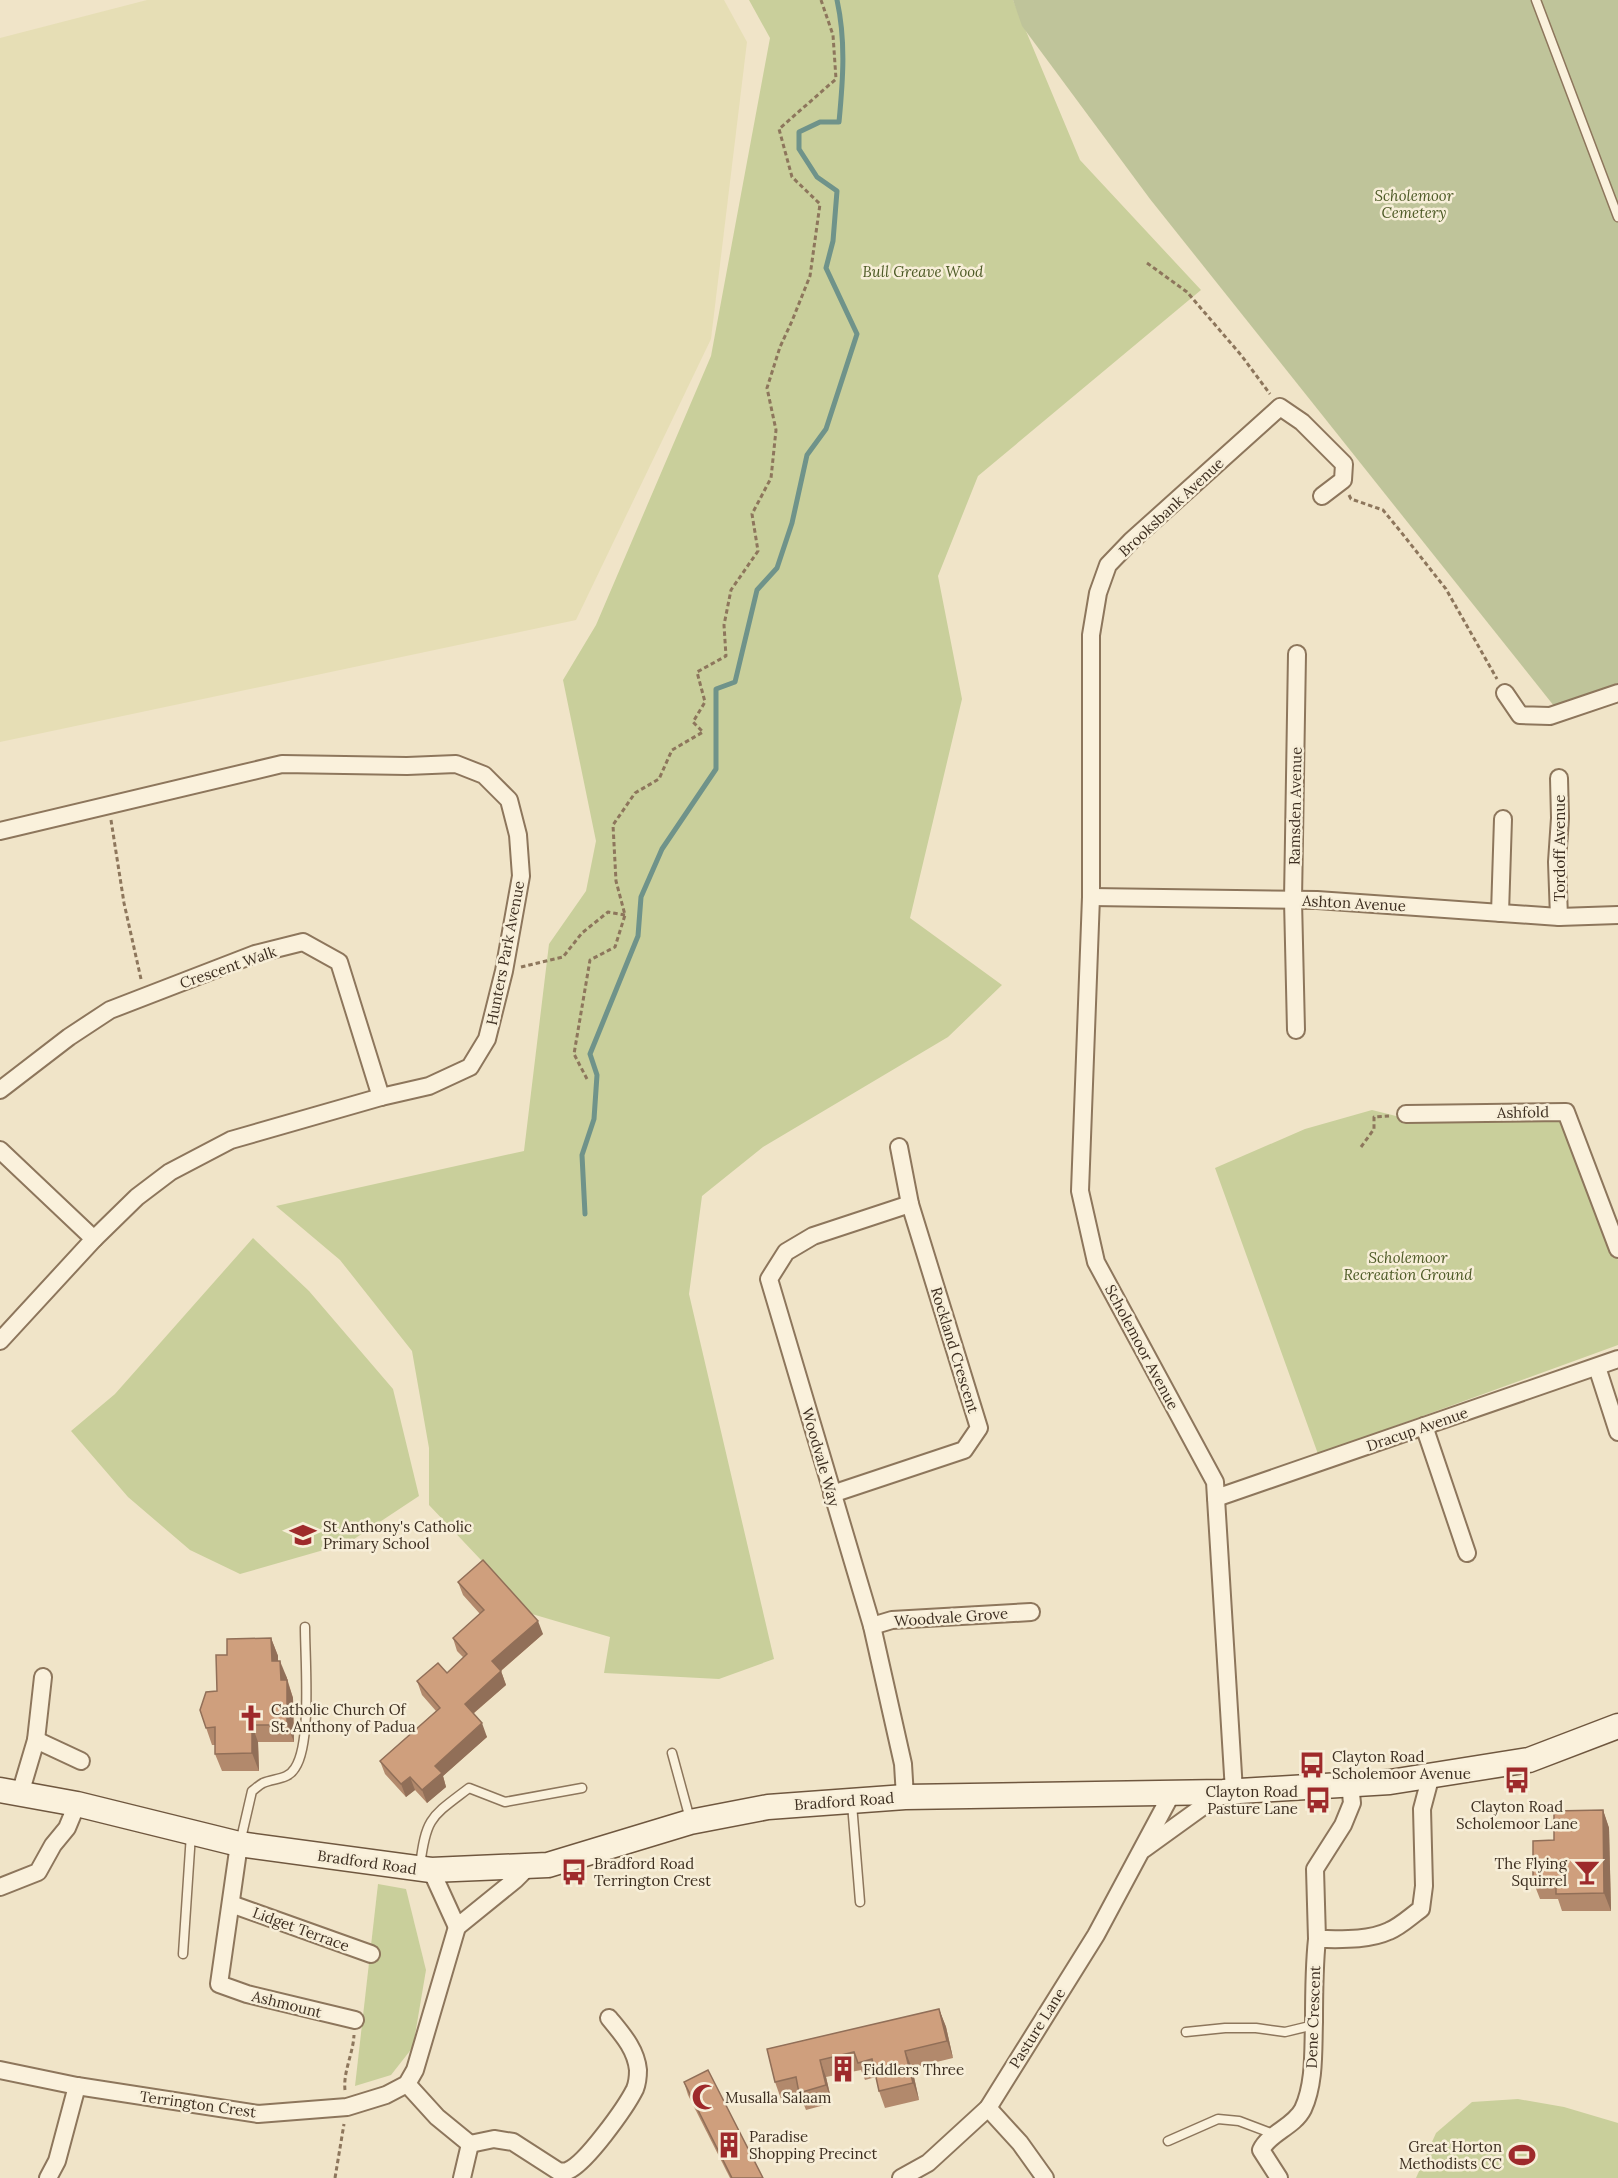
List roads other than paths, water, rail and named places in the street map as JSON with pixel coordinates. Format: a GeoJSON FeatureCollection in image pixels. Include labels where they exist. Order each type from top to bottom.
{"type":"FeatureCollection","features":[{"type":"Feature","properties":{"kind":"street","name":"Brooksbank Avenue"},"geometry":{"type":"LineString","coordinates":[[1090,897],[1091,635],[1098,593],[1108,566],[1131,541],[1280,407],[1302,422],[1344,464],[1343,480],[1322,496]]}},
{"type":"Feature","properties":{"kind":"street","name":"Ramsden Avenue"},"geometry":{"type":"LineString","coordinates":[[1296,1030],[1293,900],[1297,654]]}},
{"type":"Feature","properties":{"kind":"street"},"geometry":{"type":"LineString","coordinates":[[1505,693],[1520,714],[1550,716],[1618,693]]}},
{"type":"Feature","properties":{"kind":"street","name":"Hunters Park Avenue"},"geometry":{"type":"LineString","coordinates":[[0,831],[282,764],[407,766],[456,764],[484,775],[509,800],[518,835],[521,876],[504,971],[488,1039],[470,1067],[429,1086],[381,1097],[231,1140],[170,1172],[137,1197],[94,1239],[0,1341]]}},
{"type":"Feature","properties":{"kind":"street","name":"Tordoff Avenue"},"geometry":{"type":"LineString","coordinates":[[1558,778],[1559,917]]}},
{"type":"Feature","properties":{"kind":"street"},"geometry":{"type":"LineString","coordinates":[[1500,913],[1503,819]]}},
{"type":"Feature","properties":{"kind":"street","name":"Ashton Avenue"},"geometry":{"type":"LineString","coordinates":[[1090,897],[1293,900],[1559,917],[1618,915]]}},
{"type":"Feature","properties":{"kind":"street","name":"Scholemoor Avenue"},"geometry":{"type":"LineString","coordinates":[[1090,897],[1080,1191],[1096,1262],[1215,1482],[1228,1791]]}},
{"type":"Feature","properties":{"kind":"street","name":"Crescent Walk"},"geometry":{"type":"LineString","coordinates":[[0,1090],[69,1036],[110,1010],[255,954],[303,942],[339,962],[381,1097]]}},
{"type":"Feature","properties":{"kind":"street","name":"Ashfold"},"geometry":{"type":"LineString","coordinates":[[1406,1114],[1566,1112],[1618,1249]]}},
{"type":"Feature","properties":{"kind":"street","name":"Rockland Crescent"},"geometry":{"type":"LineString","coordinates":[[832,1494],[964,1450],[979,1428],[910,1204],[899,1147]]}},
{"type":"Feature","properties":{"kind":"street"},"geometry":{"type":"LineString","coordinates":[[0,1150],[94,1239]]}},
{"type":"Feature","properties":{"kind":"street","name":"Woodvale Way"},"geometry":{"type":"LineString","coordinates":[[905,1797],[903,1764],[872,1626],[769,1279],[786,1252],[813,1236],[910,1204]]}},
{"type":"Feature","properties":{"kind":"street","name":"Dracup Avenue"},"geometry":{"type":"LineString","coordinates":[[1216,1498],[1618,1359]]}},
{"type":"Feature","properties":{"kind":"street"},"geometry":{"type":"LineString","coordinates":[[1597,1367],[1618,1432]]}},
{"type":"Feature","properties":{"kind":"street"},"geometry":{"type":"LineString","coordinates":[[1424,1425],[1467,1553]]}},
{"type":"Feature","properties":{"kind":"street","name":"Woodvale Grove"},"geometry":{"type":"LineString","coordinates":[[872,1626],[892,1620],[1031,1612]]}},
{"type":"Feature","properties":{"kind":"street"},"geometry":{"type":"LineString","coordinates":[[10,1792],[36,1740],[43,1677]]}},
{"type":"Feature","properties":{"kind":"street","name":"Bradford Road"},"geometry":{"type":"LineString","coordinates":[[10,1792],[77,1804],[239,1844],[425,1870],[529,1866],[548,1865],[690,1822],[768,1807],[905,1797],[1172,1793],[1390,1782],[1529,1760],[1618,1726]]}},
{"type":"Feature","properties":{"kind":"street"},"geometry":{"type":"LineString","coordinates":[[36,1740],[81,1761]]}},
{"type":"Feature","properties":{"kind":"street"},"geometry":{"type":"LineString","coordinates":[[1317,1940],[1377,1935],[1390,1931],[1421,1909],[1424,1886],[1422,1809],[1431,1775]]}},
{"type":"Feature","properties":{"kind":"street","name":"Dene Crescent"},"geometry":{"type":"LineString","coordinates":[[1272,2176],[1261,2150],[1265,2142],[1276,2135],[1302,2110],[1313,2063],[1317,1940],[1315,1869],[1342,1825],[1352,1803],[1350,1784]]}},
{"type":"Feature","properties":{"kind":"street","name":"Pasture Lane"},"geometry":{"type":"LineString","coordinates":[[1141,1851],[1228,1791]]}},
{"type":"Feature","properties":{"kind":"street","name":"Pasture Lane"},"geometry":{"type":"LineString","coordinates":[[901,2178],[928,2163],[988,2108],[1096,1935],[1172,1793]]}},
{"type":"Feature","properties":{"kind":"street"},"geometry":{"type":"LineString","coordinates":[[0,1887],[38,1872],[53,1845],[67,1828],[77,1804]]}},
{"type":"Feature","properties":{"kind":"street","name":"Lidget Terrace"},"geometry":{"type":"LineString","coordinates":[[219,1984],[239,1844]]}},
{"type":"Feature","properties":{"kind":"street"},"geometry":{"type":"LineString","coordinates":[[470,2144],[437,2117],[407,2084],[415,2070],[457,1927],[529,1866]]}},
{"type":"Feature","properties":{"kind":"street"},"geometry":{"type":"LineString","coordinates":[[425,1870],[457,1927]]}},
{"type":"Feature","properties":{"kind":"street","name":"Lidget Terrace"},"geometry":{"type":"LineString","coordinates":[[231,1904],[371,1954]]}},
{"type":"Feature","properties":{"kind":"street","name":"Ashmount"},"geometry":{"type":"LineString","coordinates":[[219,1984],[247,1994],[355,2020]]}},
{"type":"Feature","properties":{"kind":"street"},"geometry":{"type":"LineString","coordinates":[[470,2144],[494,2139],[513,2142],[558,2171],[567,2172],[578,2164],[606,2133],[636,2086],[638,2072],[635,2058],[627,2038],[609,2018]]}},
{"type":"Feature","properties":{"kind":"street","name":"Terrington Crest"},"geometry":{"type":"LineString","coordinates":[[0,2070],[77,2086],[258,2114],[347,2107],[386,2095],[407,2084]]}},
{"type":"Feature","properties":{"kind":"street"},"geometry":{"type":"LineString","coordinates":[[48,2178],[57,2161],[77,2086]]}},
{"type":"Feature","properties":{"kind":"street"},"geometry":{"type":"LineString","coordinates":[[988,2108],[1020,2142],[1045,2178]]}},
{"type":"Feature","properties":{"kind":"street"},"geometry":{"type":"LineString","coordinates":[[462,2178],[470,2144]]}},
{"type":"Feature","properties":{"kind":"lane"},"geometry":{"type":"LineString","coordinates":[[1536,0],[1618,217]]}},
{"type":"Feature","properties":{"kind":"lane"},"geometry":{"type":"LineString","coordinates":[[239,1844],[252,1791],[264,1783],[280,1780],[295,1769],[302,1750],[305,1724],[305,1627]]}},
{"type":"Feature","properties":{"kind":"lane"},"geometry":{"type":"LineString","coordinates":[[672,1753],[690,1822]]}},
{"type":"Feature","properties":{"kind":"lane"},"geometry":{"type":"LineString","coordinates":[[425,1870],[424,1834],[435,1813],[469,1788],[505,1802],[582,1788]]}},
{"type":"Feature","properties":{"kind":"lane"},"geometry":{"type":"LineString","coordinates":[[852,1801],[860,1902]]}},
{"type":"Feature","properties":{"kind":"lane"},"geometry":{"type":"LineString","coordinates":[[183,1954],[191,1833]]}},
{"type":"Feature","properties":{"kind":"lane"},"geometry":{"type":"LineString","coordinates":[[1186,2032],[1256,2028],[1285,2032],[1314,2025]]}},
{"type":"Feature","properties":{"kind":"lane"},"geometry":{"type":"LineString","coordinates":[[1168,2141],[1218,2119],[1239,2121],[1276,2135]]}},
{"type":"Feature","properties":{"kind":"waterway"},"geometry":{"type":"LineString","coordinates":[[585,1214],[582,1155],[594,1119],[597,1075],[590,1054],[638,936],[641,897],[662,849],[716,769],[716,689],[735,682],[757,590],[777,568],[792,523],[807,455],[826,429],[857,334],[826,268],[833,241],[837,191],[817,177],[799,149],[799,132],[820,122],[839,122],[843,46],[837,0]]}},
{"type":"Feature","properties":{"kind":"place","name":"St Anthony's Catholic Primary School"},"geometry":{"type":"Point","coordinates":[303,1535]}},
{"type":"Feature","properties":{"kind":"place","name":"Catholic Church Of St. Anthony of Padua"},"geometry":{"type":"Point","coordinates":[251,1718]}},
{"type":"Feature","properties":{"kind":"place","name":"Clayton Road Scholemoor Avenue"},"geometry":{"type":"Point","coordinates":[1312,1765]}},
{"type":"Feature","properties":{"kind":"place","name":"Clayton Road Scholemoor Lane"},"geometry":{"type":"Point","coordinates":[1517,1780]}},
{"type":"Feature","properties":{"kind":"place","name":"Clayton Road Pasture Lane"},"geometry":{"type":"Point","coordinates":[1318,1800]}},
{"type":"Feature","properties":{"kind":"place","name":"Bradford Road Terrington Crest"},"geometry":{"type":"Point","coordinates":[574,1872]}},
{"type":"Feature","properties":{"kind":"place","name":"The Flying Squirrel"},"geometry":{"type":"Point","coordinates":[1587,1872]}},
{"type":"Feature","properties":{"kind":"place","name":"Fiddlers Three"},"geometry":{"type":"Point","coordinates":[843,2069]}},
{"type":"Feature","properties":{"kind":"place","name":"Musalla Salaam"},"geometry":{"type":"Point","coordinates":[705,2097]}},
{"type":"Feature","properties":{"kind":"place","name":"Paradise Shopping Precinct"},"geometry":{"type":"Point","coordinates":[729,2145]}},
{"type":"Feature","properties":{"kind":"place","name":"Great Horton Methodists CC"},"geometry":{"type":"Point","coordinates":[1522,2155]}},
{"type":"Feature","properties":{"kind":"park label","name":"Scholemoor Cemetery"},"geometry":{"type":"Point","coordinates":[1414,204]}},
{"type":"Feature","properties":{"kind":"park label","name":"Bull Greave Wood"},"geometry":{"type":"Point","coordinates":[923,271]}},
{"type":"Feature","properties":{"kind":"park label","name":"Scholemoor Recreation Ground"},"geometry":{"type":"Point","coordinates":[1408,1266]}}]}
